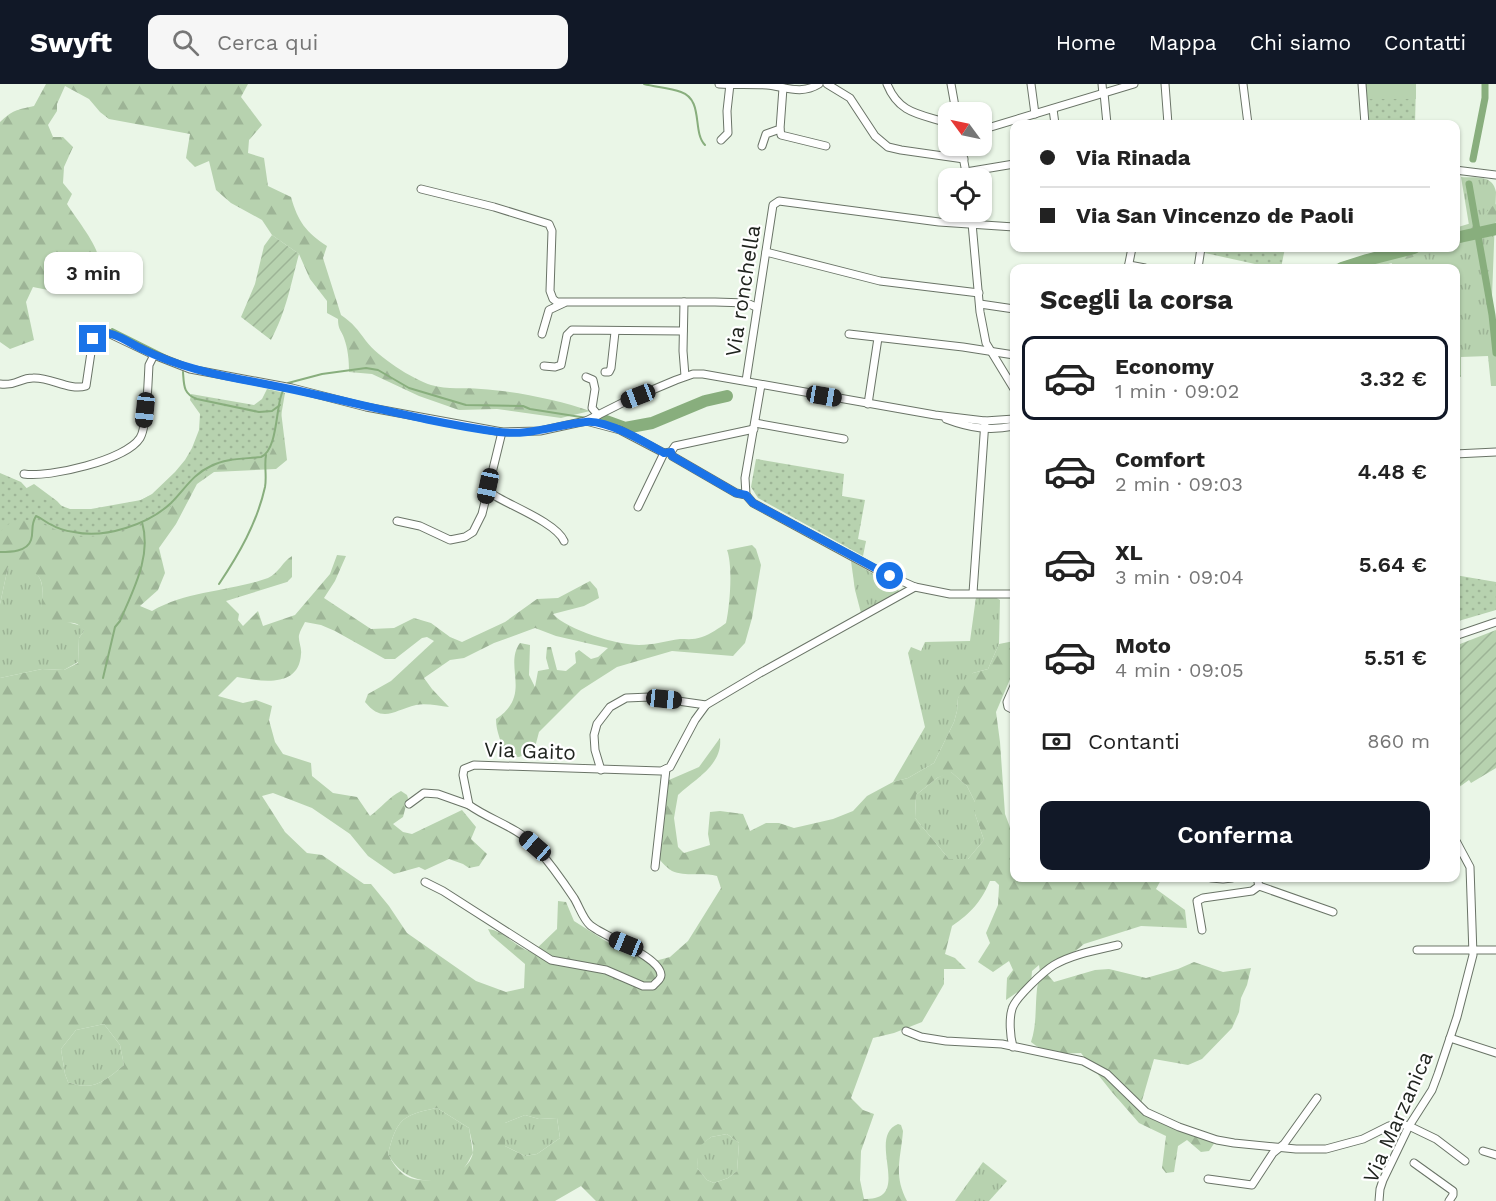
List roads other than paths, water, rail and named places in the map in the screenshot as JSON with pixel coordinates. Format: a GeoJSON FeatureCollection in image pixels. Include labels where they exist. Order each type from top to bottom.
{"type":"FeatureCollection","features":[{"type":"Feature","properties":{"kind":"street"},"geometry":{"type":"LineString","coordinates":[[719,84],[767,85],[799,91],[819,84]]}},
{"type":"Feature","properties":{"kind":"street"},"geometry":{"type":"LineString","coordinates":[[721,140],[728,133],[727,111],[730,84]]}},
{"type":"Feature","properties":{"kind":"street"},"geometry":{"type":"LineString","coordinates":[[827,84],[850,98],[875,136],[888,147],[964,159]]}},
{"type":"Feature","properties":{"kind":"street"},"geometry":{"type":"LineString","coordinates":[[887,84],[892,96],[902,107],[938,120]]}},
{"type":"Feature","properties":{"kind":"street"},"geometry":{"type":"LineString","coordinates":[[951,84],[954,102]]}},
{"type":"Feature","properties":{"kind":"street"},"geometry":{"type":"LineString","coordinates":[[1031,84],[1035,114]]}},
{"type":"Feature","properties":{"kind":"street"},"geometry":{"type":"LineString","coordinates":[[1102,84],[1107,120]]}},
{"type":"Feature","properties":{"kind":"street"},"geometry":{"type":"LineString","coordinates":[[1015,120],[1134,84]]}},
{"type":"Feature","properties":{"kind":"street"},"geometry":{"type":"LineString","coordinates":[[1165,84],[1168,120]]}},
{"type":"Feature","properties":{"kind":"street"},"geometry":{"type":"LineString","coordinates":[[1243,84],[1248,120]]}},
{"type":"Feature","properties":{"kind":"street"},"geometry":{"type":"LineString","coordinates":[[1362,84],[1365,120]]}},
{"type":"Feature","properties":{"kind":"street"},"geometry":{"type":"LineString","coordinates":[[783,88],[781,135],[826,146]]}},
{"type":"Feature","properties":{"kind":"street"},"geometry":{"type":"LineString","coordinates":[[1053,109],[1054,120]]}},
{"type":"Feature","properties":{"kind":"street"},"geometry":{"type":"LineString","coordinates":[[992,127],[1010,121]]}},
{"type":"Feature","properties":{"kind":"street"},"geometry":{"type":"LineString","coordinates":[[762,146],[766,134],[780,129]]}},
{"type":"Feature","properties":{"kind":"street"},"geometry":{"type":"LineString","coordinates":[[963,156],[966,168]]}},
{"type":"Feature","properties":{"kind":"street"},"geometry":{"type":"LineString","coordinates":[[992,169],[1010,165]]}},
{"type":"Feature","properties":{"kind":"street"},"geometry":{"type":"LineString","coordinates":[[1460,171],[1496,175]]}},
{"type":"Feature","properties":{"kind":"street"},"geometry":{"type":"LineString","coordinates":[[421,189],[494,207],[549,224],[552,231],[550,291],[553,299],[565,303]]}},
{"type":"Feature","properties":{"kind":"street","name":"Via ronchella"},"geometry":{"type":"LineString","coordinates":[[746,381],[773,205],[779,201],[794,202],[868,214],[973,225]]}},
{"type":"Feature","properties":{"kind":"street"},"geometry":{"type":"LineString","coordinates":[[973,222],[986,343],[1010,384]]}},
{"type":"Feature","properties":{"kind":"street"},"geometry":{"type":"LineString","coordinates":[[973,225],[1010,227]]}},
{"type":"Feature","properties":{"kind":"street"},"geometry":{"type":"LineString","coordinates":[[766,252],[880,281],[979,293]]}},
{"type":"Feature","properties":{"kind":"street"},"geometry":{"type":"LineString","coordinates":[[684,302],[685,376]]}},
{"type":"Feature","properties":{"kind":"street"},"geometry":{"type":"LineString","coordinates":[[542,334],[549,310],[565,303],[747,303],[756,307]]}},
{"type":"Feature","properties":{"kind":"street"},"geometry":{"type":"LineString","coordinates":[[980,304],[1010,308]]}},
{"type":"Feature","properties":{"kind":"street"},"geometry":{"type":"LineString","coordinates":[[544,366],[555,368],[561,365],[570,330],[683,331]]}},
{"type":"Feature","properties":{"kind":"street"},"geometry":{"type":"LineString","coordinates":[[605,372],[609,372],[611,368],[615,332]]}},
{"type":"Feature","properties":{"kind":"street"},"geometry":{"type":"LineString","coordinates":[[0,384],[13,385],[35,378],[73,387],[86,386],[93,339],[97,334],[108,333],[190,369],[290,388],[366,407],[502,432],[540,431],[586,421],[685,376],[704,374],[935,415],[985,421],[1010,418]]}},
{"type":"Feature","properties":{"kind":"street"},"geometry":{"type":"LineString","coordinates":[[849,334],[1010,354]]}},
{"type":"Feature","properties":{"kind":"street"},"geometry":{"type":"LineString","coordinates":[[868,404],[878,338]]}},
{"type":"Feature","properties":{"kind":"street"},"geometry":{"type":"LineString","coordinates":[[24,474],[35,476],[57,473],[98,462],[135,444],[142,433],[149,365],[154,355]]}},
{"type":"Feature","properties":{"kind":"street"},"geometry":{"type":"LineString","coordinates":[[586,377],[595,385],[592,408],[597,415]]}},
{"type":"Feature","properties":{"kind":"street"},"geometry":{"type":"LineString","coordinates":[[761,385],[745,478],[748,500],[915,588],[950,594],[1010,594]]}},
{"type":"Feature","properties":{"kind":"street"},"geometry":{"type":"LineString","coordinates":[[935,415],[966,426],[985,429],[1010,426]]}},
{"type":"Feature","properties":{"kind":"street"},"geometry":{"type":"LineString","coordinates":[[586,421],[620,430],[667,453],[736,493],[746,495]]}},
{"type":"Feature","properties":{"kind":"street"},"geometry":{"type":"LineString","coordinates":[[973,593],[985,421]]}},
{"type":"Feature","properties":{"kind":"street"},"geometry":{"type":"LineString","coordinates":[[638,507],[667,453],[675,446],[755,426],[844,439]]}},
{"type":"Feature","properties":{"kind":"street"},"geometry":{"type":"LineString","coordinates":[[397,521],[420,526],[450,540],[465,537],[477,526],[502,432]]}},
{"type":"Feature","properties":{"kind":"street"},"geometry":{"type":"LineString","coordinates":[[1460,454],[1496,452]]}},
{"type":"Feature","properties":{"kind":"street"},"geometry":{"type":"LineString","coordinates":[[488,486],[491,493],[550,527],[562,537],[564,542]]}},
{"type":"Feature","properties":{"kind":"street"},"geometry":{"type":"LineString","coordinates":[[655,867],[666,769],[670,767],[695,720],[706,705],[915,588]]}},
{"type":"Feature","properties":{"kind":"street"},"geometry":{"type":"LineString","coordinates":[[1460,634],[1496,622]]}},
{"type":"Feature","properties":{"kind":"street"},"geometry":{"type":"LineString","coordinates":[[602,770],[594,735],[597,724],[610,707],[626,698],[650,697],[706,705]]}},
{"type":"Feature","properties":{"kind":"street","name":"Via Gaito"},"geometry":{"type":"LineString","coordinates":[[469,805],[463,776],[468,766],[661,771],[666,769]]}},
{"type":"Feature","properties":{"kind":"street"},"geometry":{"type":"LineString","coordinates":[[409,804],[424,793],[438,794],[469,805],[483,815],[519,832],[535,846],[566,886],[588,924],[606,936],[643,954],[658,969],[661,974],[660,979],[653,986],[643,986],[606,970],[551,960],[443,891],[425,882]]}},
{"type":"Feature","properties":{"kind":"street","name":"Via Marzanica"},"geometry":{"type":"LineString","coordinates":[[1379,1201],[1383,1180],[1409,1126],[1432,1090],[1450,1038],[1473,951],[1470,867],[1460,848]]}},
{"type":"Feature","properties":{"kind":"street"},"geometry":{"type":"LineString","coordinates":[[1258,882],[1259,886]]}},
{"type":"Feature","properties":{"kind":"street"},"geometry":{"type":"LineString","coordinates":[[1259,886],[1333,912]]}},
{"type":"Feature","properties":{"kind":"street"},"geometry":{"type":"LineString","coordinates":[[1202,930],[1197,901],[1203,898],[1252,891],[1259,886]]}},
{"type":"Feature","properties":{"kind":"street"},"geometry":{"type":"LineString","coordinates":[[1013,1047],[1012,1007],[1042,975],[1060,962],[1118,945]]}},
{"type":"Feature","properties":{"kind":"street"},"geometry":{"type":"LineString","coordinates":[[1417,950],[1496,950]]}},
{"type":"Feature","properties":{"kind":"street"},"geometry":{"type":"LineString","coordinates":[[906,1031],[921,1037],[1013,1047],[1083,1061],[1107,1074],[1146,1112],[1179,1127],[1234,1143],[1326,1149],[1363,1139],[1396,1124],[1409,1126],[1436,1138],[1455,1155],[1466,1161]]}},
{"type":"Feature","properties":{"kind":"street"},"geometry":{"type":"LineString","coordinates":[[1450,1038],[1496,1053]]}},
{"type":"Feature","properties":{"kind":"street"},"geometry":{"type":"LineString","coordinates":[[1208,1179],[1252,1185],[1273,1153],[1284,1144],[1317,1098]]}},
{"type":"Feature","properties":{"kind":"street"},"geometry":{"type":"LineString","coordinates":[[1483,1150],[1496,1155]]}},
{"type":"Feature","properties":{"kind":"street"},"geometry":{"type":"LineString","coordinates":[[1414,1163],[1453,1191],[1449,1201]]}},
{"type":"Feature","properties":{"kind":"waterway"},"geometry":{"type":"LineString","coordinates":[[644,84],[681,92],[688,96],[693,102],[699,132],[705,145]]}},
{"type":"Feature","properties":{"kind":"waterway"},"geometry":{"type":"LineString","coordinates":[[1473,159],[1485,98],[1485,84]]}},
{"type":"Feature","properties":{"kind":"waterway"},"geometry":{"type":"LineString","coordinates":[[1469,184],[1492,315],[1496,353]]}},
{"type":"Feature","properties":{"kind":"waterway"},"geometry":{"type":"LineString","coordinates":[[1460,237],[1496,229]]}},
{"type":"Feature","properties":{"kind":"waterway"},"geometry":{"type":"LineString","coordinates":[[1354,264],[1398,252]]}},
{"type":"Feature","properties":{"kind":"waterway"},"geometry":{"type":"LineString","coordinates":[[112,329],[182,364]]}},
{"type":"Feature","properties":{"kind":"waterway"},"geometry":{"type":"LineString","coordinates":[[0,552],[26,547],[32,537],[36,516],[60,529],[71,532],[86,534],[126,528],[162,511],[205,469],[217,463],[235,459],[261,457],[266,453],[273,439],[279,403],[288,383],[322,374],[366,368],[378,370],[409,388],[466,405],[523,406],[587,418]]}},
{"type":"Feature","properties":{"kind":"waterway"},"geometry":{"type":"LineString","coordinates":[[183,372],[187,392],[197,399],[259,412],[272,411],[280,405]]}},
{"type":"Feature","properties":{"kind":"waterway"},"geometry":{"type":"LineString","coordinates":[[603,420],[625,428],[652,423],[705,401],[727,396]]}},
{"type":"Feature","properties":{"kind":"waterway"},"geometry":{"type":"LineString","coordinates":[[595,419],[603,420]]}},
{"type":"Feature","properties":{"kind":"waterway"},"geometry":{"type":"LineString","coordinates":[[219,584],[240,550],[262,500],[266,479],[266,455]]}},
{"type":"Feature","properties":{"kind":"waterway"},"geometry":{"type":"LineString","coordinates":[[103,678],[115,627],[120,621],[140,573],[145,547],[142,522]]}}]}
